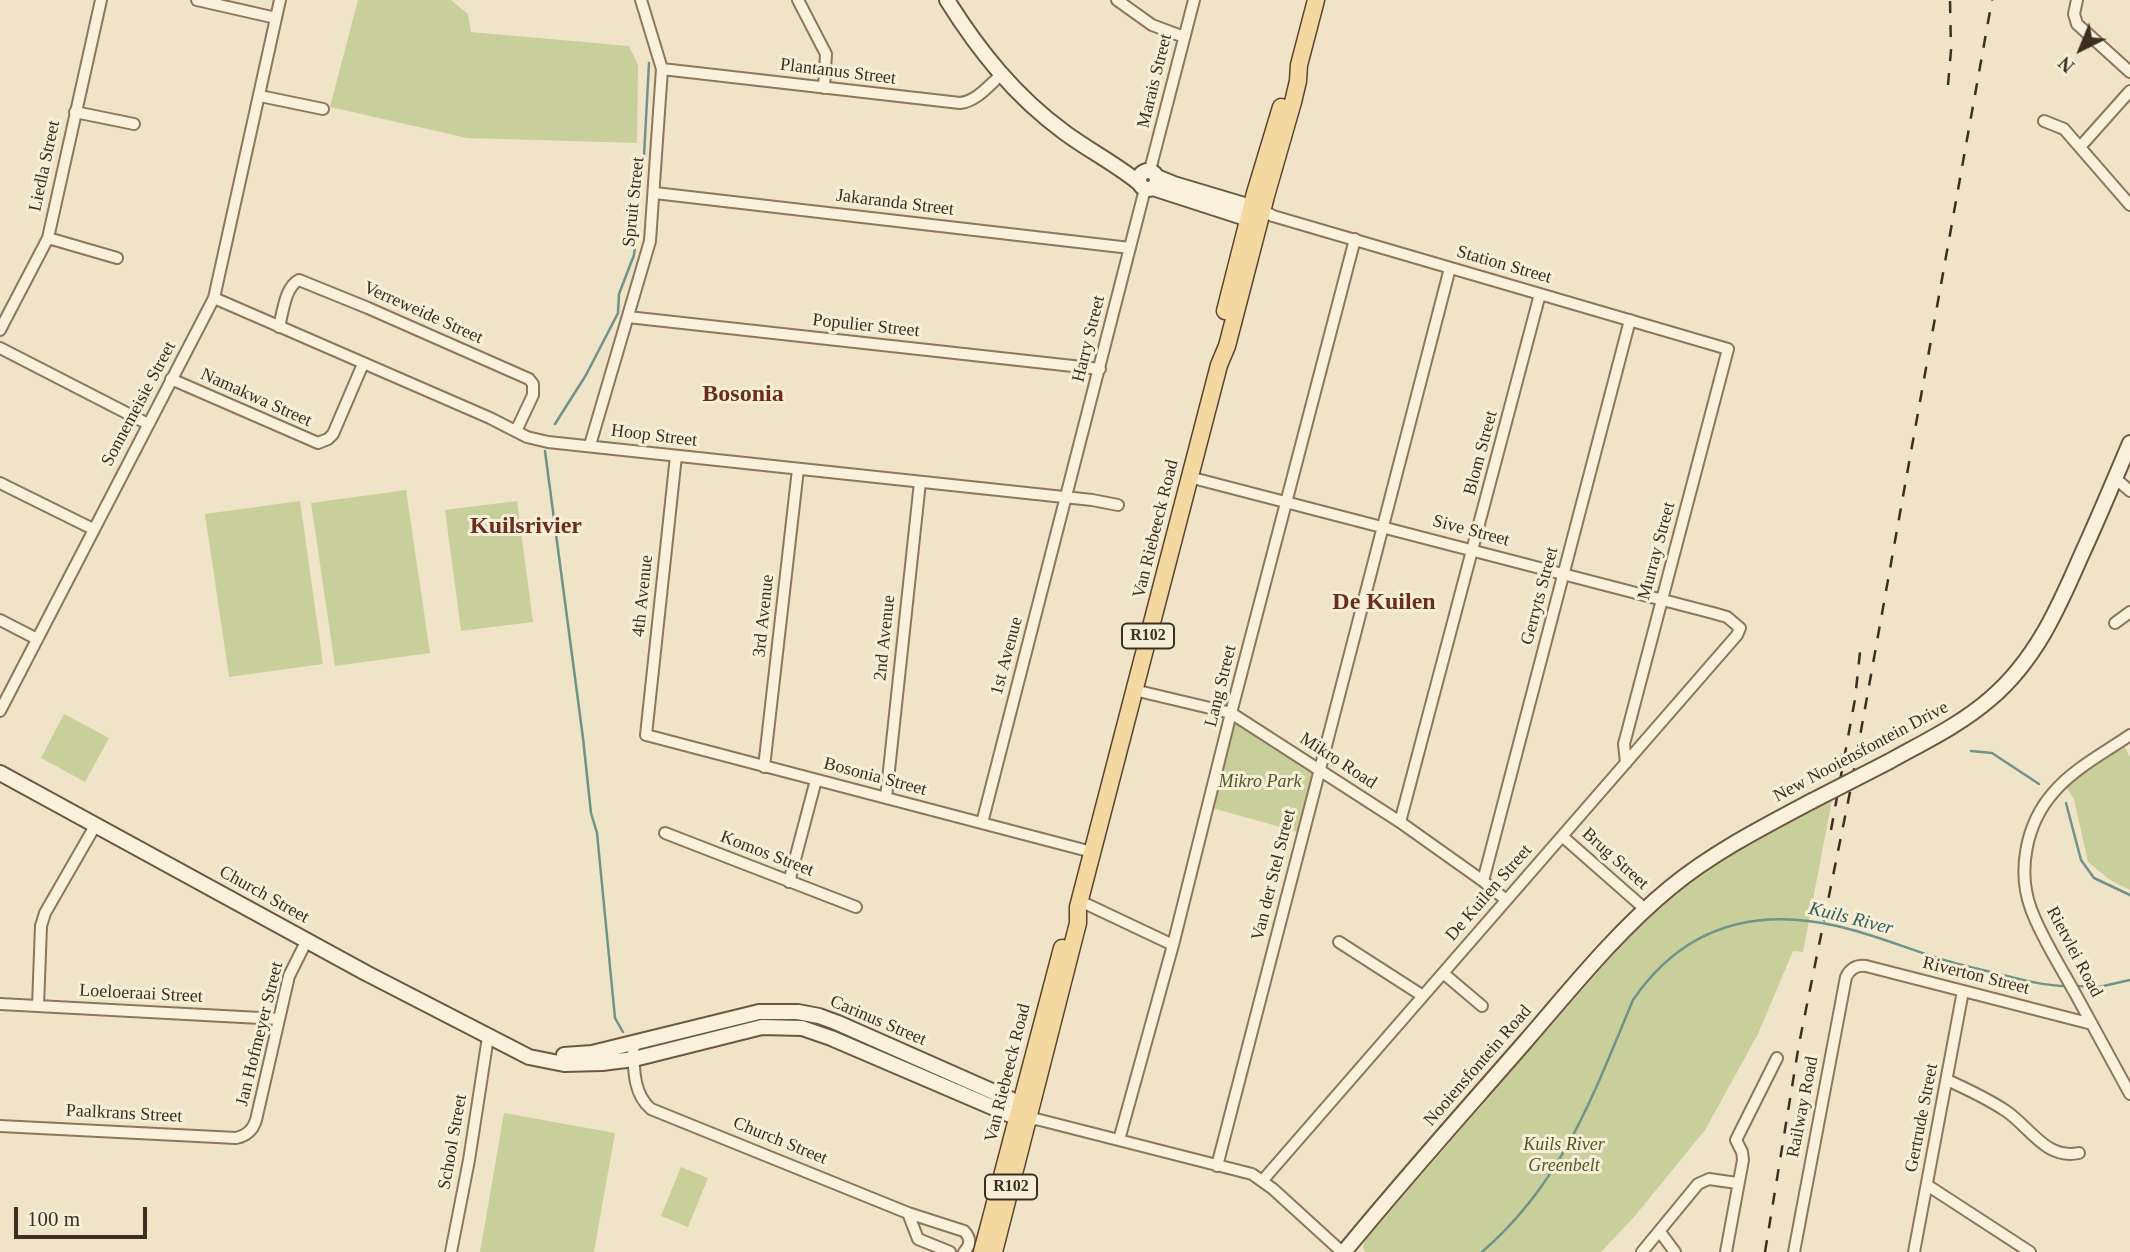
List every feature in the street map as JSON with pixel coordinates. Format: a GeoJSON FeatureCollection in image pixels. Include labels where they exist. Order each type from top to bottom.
{"type":"FeatureCollection","features":[{"type":"Feature","properties":{"kind":"main road","name":"Van Riebeeck Road"},"geometry":{"type":"LineString","coordinates":[[994,1252],[1026,1115],[1054,973],[1070,920],[1079,904],[1219,365],[1216,353],[1222,322],[1293,102],[1299,65],[1316,0]]}},
{"type":"Feature","properties":{"kind":"main road","name":"Van Riebeeck Road"},"geometry":{"type":"LineString","coordinates":[[982,1252],[1026,1115]]}},
{"type":"Feature","properties":{"kind":"street","name":"Liedla Street"},"geometry":{"type":"LineString","coordinates":[[0,330],[48,238],[101,0]]}},
{"type":"Feature","properties":{"kind":"street"},"geometry":{"type":"LineString","coordinates":[[197,0],[276,18]]}},
{"type":"Feature","properties":{"kind":"street","name":"Sonnemeisie Street"},"geometry":{"type":"LineString","coordinates":[[0,711],[214,298],[280,0]]}},
{"type":"Feature","properties":{"kind":"street","name":"Spruit Street"},"geometry":{"type":"LineString","coordinates":[[590,446],[650,241],[662,69],[641,0]]}},
{"type":"Feature","properties":{"kind":"street"},"geometry":{"type":"LineString","coordinates":[[798,0],[825,54],[824,88]]}},
{"type":"Feature","properties":{"kind":"street"},"geometry":{"type":"LineString","coordinates":[[947,0],[970,38],[1001,75],[1064,132],[1100,156],[1148,180],[1258,215]]}},
{"type":"Feature","properties":{"kind":"street"},"geometry":{"type":"LineString","coordinates":[[1117,0],[1152,24],[1184,37]]}},
{"type":"Feature","properties":{"kind":"street","name":"Marais Street"},"geometry":{"type":"LineString","coordinates":[[1148,180],[1194,0]]}},
{"type":"Feature","properties":{"kind":"street"},"geometry":{"type":"LineString","coordinates":[[2077,0],[2074,14],[2077,24],[2130,72]]}},
{"type":"Feature","properties":{"kind":"street","name":"Plantanus Street"},"geometry":{"type":"LineString","coordinates":[[662,69],[960,103],[976,97],[1001,75]]}},
{"type":"Feature","properties":{"kind":"street"},"geometry":{"type":"LineString","coordinates":[[2080,147],[2130,91]]}},
{"type":"Feature","properties":{"kind":"street"},"geometry":{"type":"LineString","coordinates":[[260,96],[323,109]]}},
{"type":"Feature","properties":{"kind":"street"},"geometry":{"type":"LineString","coordinates":[[75,112],[134,124]]}},
{"type":"Feature","properties":{"kind":"street"},"geometry":{"type":"LineString","coordinates":[[2044,121],[2062,127],[2129,203]]}},
{"type":"Feature","properties":{"kind":"street","name":"Harry Street"},"geometry":{"type":"LineString","coordinates":[[1066,498],[1148,180]]}},
{"type":"Feature","properties":{"kind":"street","name":"Jakaranda Street"},"geometry":{"type":"LineString","coordinates":[[655,193],[1130,248]]}},
{"type":"Feature","properties":{"kind":"street","name":"Station Street"},"geometry":{"type":"LineString","coordinates":[[1258,215],[1355,239],[1728,349]]}},
{"type":"Feature","properties":{"kind":"street"},"geometry":{"type":"LineString","coordinates":[[48,238],[117,258]]}},
{"type":"Feature","properties":{"kind":"street","name":"Lang Street"},"geometry":{"type":"LineString","coordinates":[[1119,1140],[1173,945],[1355,239]]}},
{"type":"Feature","properties":{"kind":"street","name":"Van der Stel Street"},"geometry":{"type":"LineString","coordinates":[[1217,1166],[1450,268]]}},
{"type":"Feature","properties":{"kind":"street","name":"Verreweide Street"},"geometry":{"type":"LineString","coordinates":[[279,327],[289,289],[299,280],[368,308],[529,379],[533,384],[533,394],[516,431]]}},
{"type":"Feature","properties":{"kind":"street","name":"Blom Street"},"geometry":{"type":"LineString","coordinates":[[1400,822],[1540,294]]}},
{"type":"Feature","properties":{"kind":"street","name":"Hoop Street"},"geometry":{"type":"LineString","coordinates":[[214,298],[516,431],[548,442],[1118,505]]}},
{"type":"Feature","properties":{"kind":"street","name":"Populier Street"},"geometry":{"type":"LineString","coordinates":[[628,317],[1100,369]]}},
{"type":"Feature","properties":{"kind":"street","name":"Gerryts Street"},"geometry":{"type":"LineString","coordinates":[[1483,881],[1630,320]]}},
{"type":"Feature","properties":{"kind":"street"},"geometry":{"type":"LineString","coordinates":[[0,348],[148,424]]}},
{"type":"Feature","properties":{"kind":"street","name":"Murray Street"},"geometry":{"type":"LineString","coordinates":[[1626,763],[1624,744],[1728,349]]}},
{"type":"Feature","properties":{"kind":"street","name":"Namakwa Street"},"geometry":{"type":"LineString","coordinates":[[171,379],[318,443],[333,434],[363,364]]}},
{"type":"Feature","properties":{"kind":"street","name":"New Nooiensfontein Drive"},"geometry":{"type":"LineString","coordinates":[[1645,909],[1732,844],[1944,731],[1971,714],[2001,688],[2027,660],[2040,641],[2122,473],[2130,443]]}},
{"type":"Feature","properties":{"kind":"street","name":"4th Avenue"},"geometry":{"type":"LineString","coordinates":[[649,737],[645,731],[676,456]]}},
{"type":"Feature","properties":{"kind":"street","name":"3rd Avenue"},"geometry":{"type":"LineString","coordinates":[[764,766],[798,469]]}},
{"type":"Feature","properties":{"kind":"street"},"geometry":{"type":"LineString","coordinates":[[2122,473],[2130,491]]}},
{"type":"Feature","properties":{"kind":"street","name":"Sive Street"},"geometry":{"type":"LineString","coordinates":[[1189,477],[1662,599],[1727,617],[1740,628]]}},
{"type":"Feature","properties":{"kind":"street","name":"2nd Avenue"},"geometry":{"type":"LineString","coordinates":[[886,798],[920,482]]}},
{"type":"Feature","properties":{"kind":"street"},"geometry":{"type":"LineString","coordinates":[[0,483],[93,529]]}},
{"type":"Feature","properties":{"kind":"street","name":"1st Avenue"},"geometry":{"type":"LineString","coordinates":[[982,823],[1066,498]]}},
{"type":"Feature","properties":{"kind":"street"},"geometry":{"type":"LineString","coordinates":[[2115,623],[2130,612]]}},
{"type":"Feature","properties":{"kind":"street"},"geometry":{"type":"LineString","coordinates":[[0,620],[37,639]]}},
{"type":"Feature","properties":{"kind":"street","name":"De Kuilen Street"},"geometry":{"type":"LineString","coordinates":[[1262,1180],[1737,635],[1740,628]]}},
{"type":"Feature","properties":{"kind":"street","name":"Mikro Road"},"geometry":{"type":"LineString","coordinates":[[1134,690],[1231,713],[1400,822],[1506,900]]}},
{"type":"Feature","properties":{"kind":"street","name":"Rietvlei Road"},"geometry":{"type":"LineString","coordinates":[[2130,735],[2059,786],[2041,810],[2029,839],[2025,862],[2027,896],[2039,928],[2130,1094]]}},
{"type":"Feature","properties":{"kind":"street","name":"Bosonia Street"},"geometry":{"type":"LineString","coordinates":[[649,737],[1092,852]]}},
{"type":"Feature","properties":{"kind":"street","name":"Church Street"},"geometry":{"type":"LineString","coordinates":[[0,773],[521,1054],[564,1064],[634,1059],[639,1094],[651,1109],[908,1213],[964,1231],[970,1242],[964,1252]]}},
{"type":"Feature","properties":{"kind":"street"},"geometry":{"type":"LineString","coordinates":[[789,882],[816,780]]}},
{"type":"Feature","properties":{"kind":"street"},"geometry":{"type":"LineString","coordinates":[[38,1006],[41,926],[45,914],[95,826]]}},
{"type":"Feature","properties":{"kind":"street","name":"Komos Street"},"geometry":{"type":"LineString","coordinates":[[665,834],[856,907]]}},
{"type":"Feature","properties":{"kind":"street","name":"Brug Street"},"geometry":{"type":"LineString","coordinates":[[1562,836],[1645,909]]}},
{"type":"Feature","properties":{"kind":"street"},"geometry":{"type":"LineString","coordinates":[[1079,904],[1173,945]]}},
{"type":"Feature","properties":{"kind":"street","name":"Nooiensfontein Road"},"geometry":{"type":"LineString","coordinates":[[1343,1252],[1616,938],[1645,909]]}},
{"type":"Feature","properties":{"kind":"street","name":"Jan Hofmeyer Street"},"geometry":{"type":"LineString","coordinates":[[245,1135],[253,1129],[256,1120],[289,976],[307,940]]}},
{"type":"Feature","properties":{"kind":"street"},"geometry":{"type":"LineString","coordinates":[[1339,942],[1423,996]]}},
{"type":"Feature","properties":{"kind":"street","name":"Riverton Street"},"geometry":{"type":"LineString","coordinates":[[1851,970],[1866,966],[2092,1024]]}},
{"type":"Feature","properties":{"kind":"street","name":"Railway Road"},"geometry":{"type":"LineString","coordinates":[[1794,1252],[1846,977],[1851,970]]}},
{"type":"Feature","properties":{"kind":"street"},"geometry":{"type":"LineString","coordinates":[[1443,973],[1482,1006]]}},
{"type":"Feature","properties":{"kind":"street","name":"Gertrude Street"},"geometry":{"type":"LineString","coordinates":[[1914,1252],[1963,991]]}},
{"type":"Feature","properties":{"kind":"street","name":"Loeloeraai Street"},"geometry":{"type":"LineString","coordinates":[[0,1004],[279,1020]]}},
{"type":"Feature","properties":{"kind":"street","name":"Carinus Street"},"geometry":{"type":"LineString","coordinates":[[633,1044],[759,1012],[808,1013],[838,1023],[1026,1115]]}},
{"type":"Feature","properties":{"kind":"street","name":"Carinus Street"},"geometry":{"type":"LineString","coordinates":[[634,1059],[753,1029],[790,1027],[814,1031],[1026,1115],[1252,1174],[1343,1252]]}},
{"type":"Feature","properties":{"kind":"street","name":"School Street"},"geometry":{"type":"LineString","coordinates":[[451,1252],[469,1160],[488,1037]]}},
{"type":"Feature","properties":{"kind":"street"},"geometry":{"type":"LineString","coordinates":[[633,1044],[634,1059]]}},
{"type":"Feature","properties":{"kind":"street","name":"Church Street"},"geometry":{"type":"LineString","coordinates":[[511,1047],[569,1055],[633,1044]]}},
{"type":"Feature","properties":{"kind":"street"},"geometry":{"type":"LineString","coordinates":[[1726,1252],[1743,1155],[1737,1140],[1777,1058]]}},
{"type":"Feature","properties":{"kind":"street"},"geometry":{"type":"LineString","coordinates":[[1947,1080],[2006,1111],[2053,1151],[2068,1156],[2079,1153]]}},
{"type":"Feature","properties":{"kind":"street","name":"Paalkrans Street"},"geometry":{"type":"LineString","coordinates":[[0,1126],[236,1138],[245,1135]]}},
{"type":"Feature","properties":{"kind":"street"},"geometry":{"type":"LineString","coordinates":[[1642,1252],[1702,1181],[1709,1179],[1737,1183]]}},
{"type":"Feature","properties":{"kind":"street"},"geometry":{"type":"LineString","coordinates":[[1927,1185],[2030,1252]]}},
{"type":"Feature","properties":{"kind":"street"},"geometry":{"type":"LineString","coordinates":[[908,1213],[918,1238],[950,1252]]}},
{"type":"Feature","properties":{"kind":"street"},"geometry":{"type":"LineString","coordinates":[[1660,1232],[1675,1252]]}},
{"type":"Feature","properties":{"kind":"green space"},"geometry":{"type":"Polygon","coordinates":[[[358,0],[451,0],[468,14],[471,32],[629,46],[638,65],[637,143],[467,138],[330,107],[358,0]]]}},
{"type":"Feature","properties":{"kind":"green space"},"geometry":{"type":"Polygon","coordinates":[[[406,490],[430,653],[335,666],[311,503],[406,490]]]}},
{"type":"Feature","properties":{"kind":"green space"},"geometry":{"type":"Polygon","coordinates":[[[300,501],[323,664],[229,677],[205,514],[300,501]]]}},
{"type":"Feature","properties":{"kind":"green space"},"geometry":{"type":"Polygon","coordinates":[[[517,501],[533,622],[461,631],[445,510],[517,501]]]}},
{"type":"Feature","properties":{"kind":"green space"},"geometry":{"type":"Polygon","coordinates":[[[64,714],[109,738],[85,782],[41,758],[64,714]]]}},
{"type":"Feature","properties":{"kind":"green space","name":"Mikro Park"},"geometry":{"type":"Polygon","coordinates":[[[1237,723],[1313,772],[1298,832],[1212,808],[1233,727],[1237,723]]]}},
{"type":"Feature","properties":{"kind":"green space"},"geometry":{"type":"Polygon","coordinates":[[[2124,746],[2130,757],[2130,890],[2110,880],[2088,862],[2074,800],[2066,786],[2124,746]]]}},
{"type":"Feature","properties":{"kind":"green space","name":"Kuils River Greenbelt"},"geometry":{"type":"Polygon","coordinates":[[[1832,800],[1803,952],[1793,951],[1758,1034],[1705,1130],[1634,1217],[1601,1252],[1365,1252],[1365,1240],[1615,952],[1646,920],[1719,862],[1832,800]]]}},
{"type":"Feature","properties":{"kind":"green space"},"geometry":{"type":"Polygon","coordinates":[[[504,1113],[615,1133],[594,1252],[480,1252],[504,1113]]]}},
{"type":"Feature","properties":{"kind":"green space"},"geometry":{"type":"Polygon","coordinates":[[[681,1167],[708,1178],[688,1227],[661,1216],[681,1167]]]}},
{"type":"Feature","properties":{"kind":"waterway"},"geometry":{"type":"LineString","coordinates":[[555,424],[586,375],[618,313],[619,294],[634,255],[637,204],[644,156],[649,63]]}},
{"type":"Feature","properties":{"kind":"waterway"},"geometry":{"type":"LineString","coordinates":[[545,451],[591,813],[597,833],[615,1018],[623,1032]]}},
{"type":"Feature","properties":{"kind":"waterway"},"geometry":{"type":"LineString","coordinates":[[1971,751],[1992,753],[2039,784]]}},
{"type":"Feature","properties":{"kind":"waterway"},"geometry":{"type":"LineString","coordinates":[[2066,803],[2081,860],[2094,878],[2130,895]]}},
{"type":"Feature","properties":{"kind":"waterway","name":"Kuils River"},"geometry":{"type":"LineString","coordinates":[[1482,1252],[1510,1225],[1555,1167],[1589,1103],[1633,1000],[1653,975],[1674,955],[1697,939],[1722,928],[1749,922],[1777,919],[1806,921],[1850,929],[1970,967],[2031,982],[2068,986]]}},
{"type":"Feature","properties":{"kind":"waterway","name":"Kuils River"},"geometry":{"type":"LineString","coordinates":[[2075,986],[2099,987],[2130,980]]}},
{"type":"Feature","properties":{"kind":"railway"},"geometry":{"type":"LineString","coordinates":[[1948,85],[1951,50],[1950,0]]}},
{"type":"Feature","properties":{"kind":"railway"},"geometry":{"type":"LineString","coordinates":[[1765,1252],[1799,1044],[1850,792],[1992,0]]}},
{"type":"Feature","properties":{"kind":"railway"},"geometry":{"type":"LineString","coordinates":[[1831,830],[1855,699],[1861,643]]}},
{"type":"Feature","properties":{"kind":"district","name":"Bosonia"},"geometry":{"type":"Point","coordinates":[743,395]}},
{"type":"Feature","properties":{"kind":"district","name":"Kuilsrivier"},"geometry":{"type":"Point","coordinates":[526,527]}},
{"type":"Feature","properties":{"kind":"district","name":"De Kuilen"},"geometry":{"type":"Point","coordinates":[1384,603]}}]}
